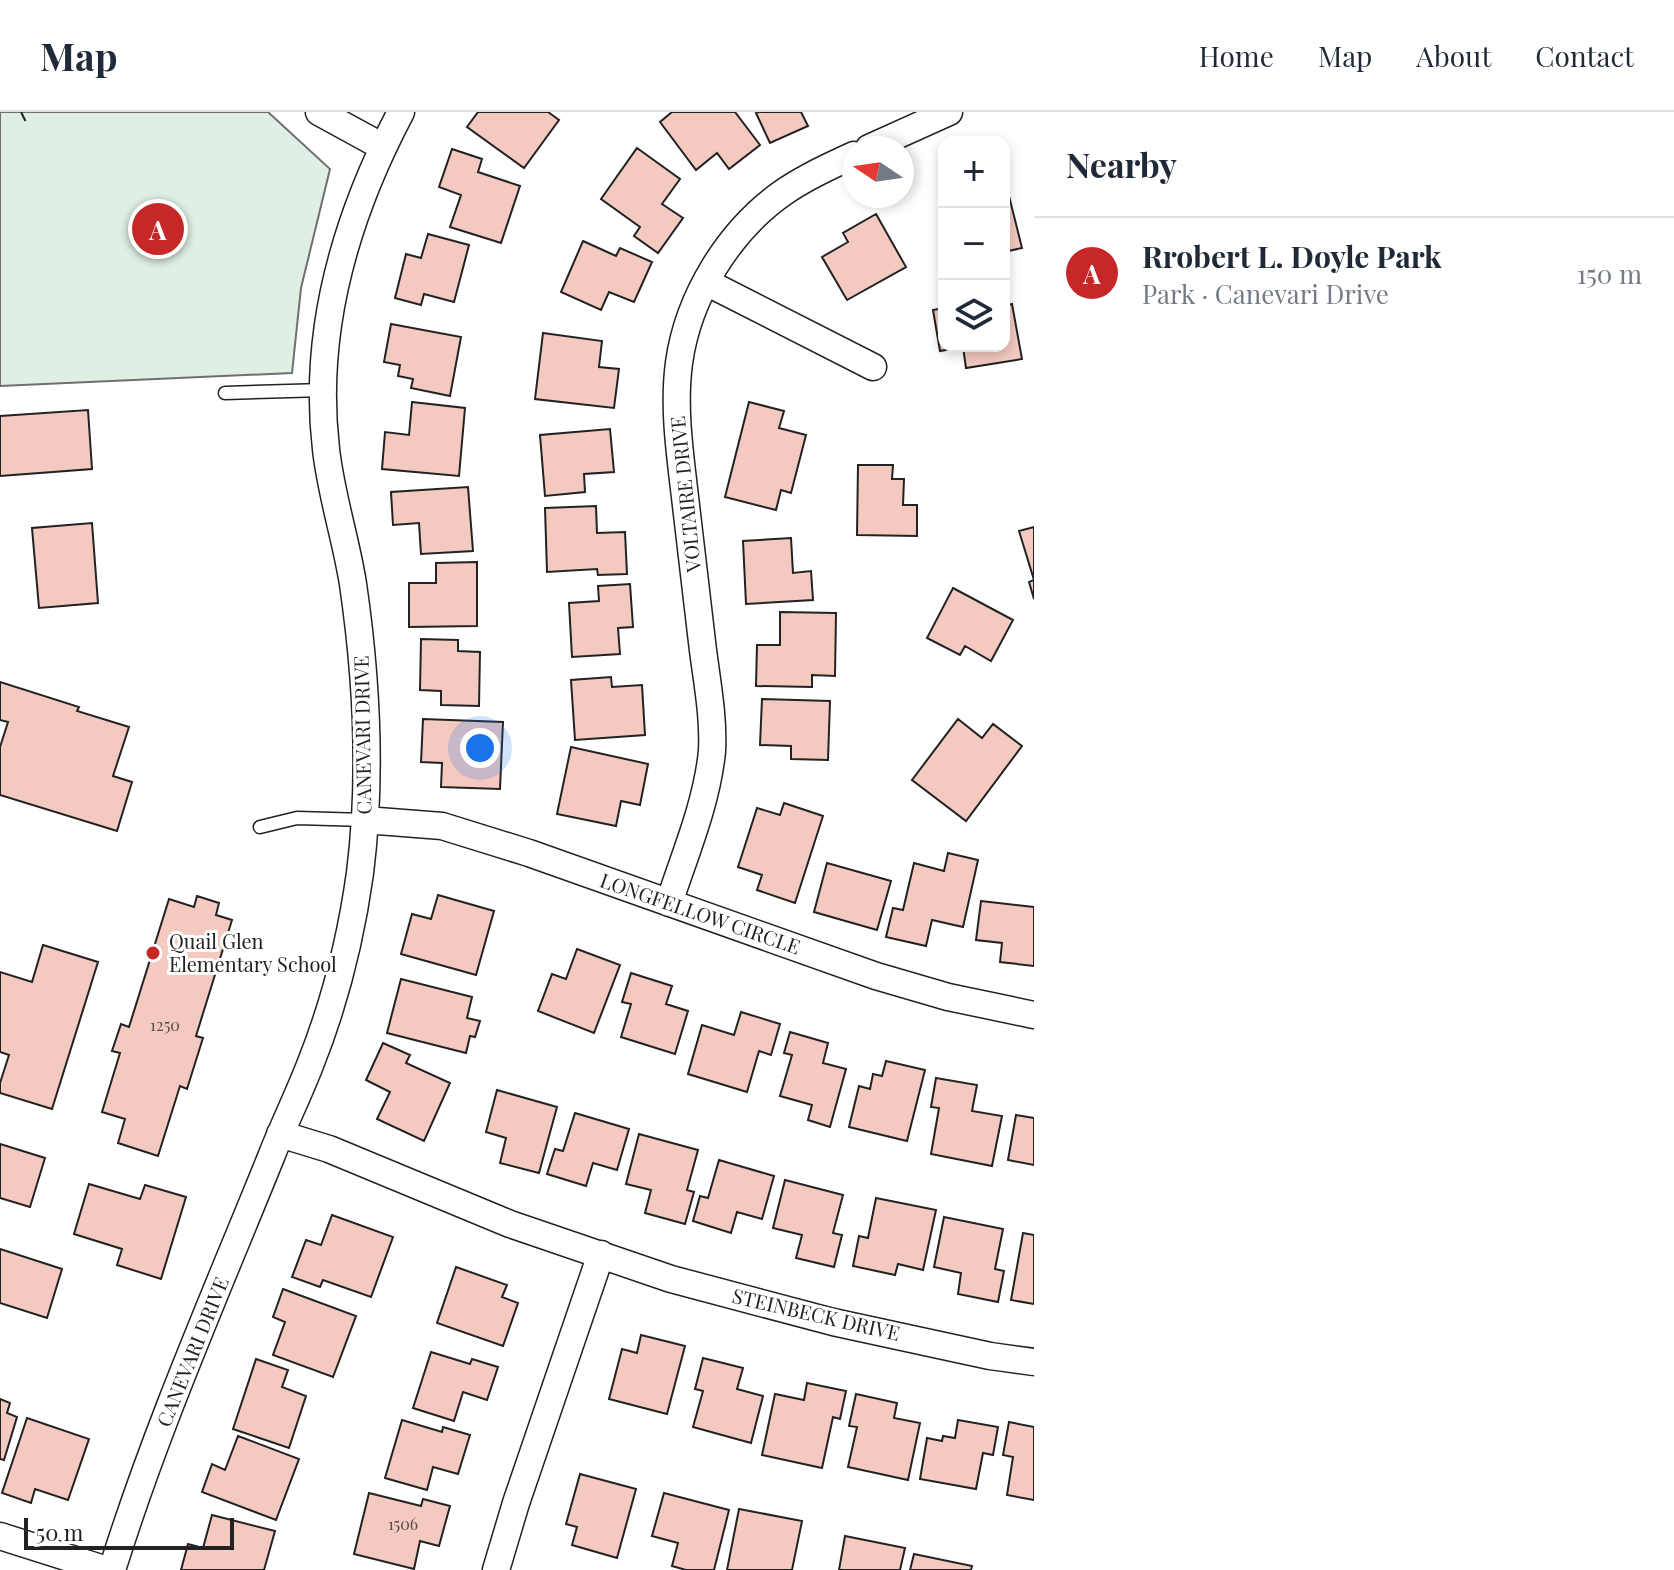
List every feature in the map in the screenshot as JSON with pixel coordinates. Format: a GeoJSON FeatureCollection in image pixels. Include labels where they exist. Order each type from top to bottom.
{"type":"FeatureCollection","features":[{"type":"Feature","properties":{"kind":"street"},"geometry":{"type":"LineString","coordinates":[[319,112],[383,147]]}},
{"type":"Feature","properties":{"kind":"street","name":"CANEVARI DRIVE"},"geometry":{"type":"LineString","coordinates":[[109,1570],[149,1461],[311,1064],[339,972],[358,886],[365,820],[366,713],[361,641],[352,579],[326,447],[324,390],[330,302],[342,250],[360,200],[401,112]]}},
{"type":"Feature","properties":{"kind":"street"},"geometry":{"type":"LineString","coordinates":[[896,136],[949,112]]}},
{"type":"Feature","properties":{"kind":"street","name":"VOLTAIRE DRIVE"},"geometry":{"type":"LineString","coordinates":[[669,903],[705,792],[712,749],[677,410],[679,363],[690,319],[706,282],[726,249],[752,218],[784,192],[842,160]]}},
{"type":"Feature","properties":{"kind":"street"},"geometry":{"type":"LineString","coordinates":[[706,282],[873,367]]}},
{"type":"Feature","properties":{"kind":"street","name":"LONGFELLOW CIRCLE"},"geometry":{"type":"LineString","coordinates":[[365,820],[442,826],[529,853],[876,976],[948,997],[1034,1015]]}},
{"type":"Feature","properties":{"kind":"street","name":"STEINBECK DRIVE"},"geometry":{"type":"LineString","coordinates":[[280,1134],[329,1149],[510,1224],[671,1279],[782,1309],[990,1356],[1034,1362]]}},
{"type":"Feature","properties":{"kind":"street"},"geometry":{"type":"LineString","coordinates":[[496,1570],[601,1254]]}},
{"type":"Feature","properties":{"kind":"street"},"geometry":{"type":"LineString","coordinates":[[0,1536],[109,1570]]}},
{"type":"Feature","properties":{"kind":"lane"},"geometry":{"type":"LineString","coordinates":[[225,393],[324,390]]}},
{"type":"Feature","properties":{"kind":"lane"},"geometry":{"type":"LineString","coordinates":[[260,827],[297,818],[365,820]]}},
{"type":"Feature","properties":{"kind":"green space"},"geometry":{"type":"Polygon","coordinates":[[[0,112],[268,112],[330,169],[301,288],[292,373],[0,386],[0,112]]]}},
{"type":"Feature","properties":{"kind":"building"},"geometry":{"type":"Polygon","coordinates":[[[478,112],[548,112],[559,120],[524,168],[467,127],[478,112]]]}},
{"type":"Feature","properties":{"kind":"building"},"geometry":{"type":"Polygon","coordinates":[[[672,112],[735,112],[760,145],[729,169],[717,153],[696,170],[660,122],[672,112]]]}},
{"type":"Feature","properties":{"kind":"building"},"geometry":{"type":"Polygon","coordinates":[[[801,112],[808,126],[770,143],[756,113],[801,112]]]}},
{"type":"Feature","properties":{"kind":"building"},"geometry":{"type":"Polygon","coordinates":[[[637,148],[680,179],[662,204],[683,218],[658,253],[634,236],[640,227],[601,199],[637,148]]]}},
{"type":"Feature","properties":{"kind":"building"},"geometry":{"type":"Polygon","coordinates":[[[452,149],[482,159],[478,172],[520,186],[501,243],[450,227],[461,195],[439,187],[452,149]]]}},
{"type":"Feature","properties":{"kind":"building"},"geometry":{"type":"Polygon","coordinates":[[[1010,200],[1022,248],[1010,251],[1010,200]]]}},
{"type":"Feature","properties":{"kind":"building"},"geometry":{"type":"Polygon","coordinates":[[[876,214],[906,267],[847,300],[822,257],[848,242],[843,233],[876,214]]]}},
{"type":"Feature","properties":{"kind":"building"},"geometry":{"type":"Polygon","coordinates":[[[428,234],[469,245],[454,302],[424,294],[421,305],[395,298],[406,254],[421,258],[428,234]]]}},
{"type":"Feature","properties":{"kind":"building"},"geometry":{"type":"Polygon","coordinates":[[[583,241],[616,256],[620,248],[652,262],[634,302],[609,292],[601,310],[561,292],[583,241]]]}},
{"type":"Feature","properties":{"kind":"building"},"geometry":{"type":"Polygon","coordinates":[[[1010,304],[1022,359],[966,368],[964,352],[1010,352],[1010,304]]]}},
{"type":"Feature","properties":{"kind":"building"},"geometry":{"type":"Polygon","coordinates":[[[938,309],[938,339],[933,310],[938,309]]]}},
{"type":"Feature","properties":{"kind":"building"},"geometry":{"type":"Polygon","coordinates":[[[391,324],[461,337],[450,396],[411,388],[413,379],[398,376],[400,365],[384,362],[391,324]]]}},
{"type":"Feature","properties":{"kind":"building"},"geometry":{"type":"Polygon","coordinates":[[[543,333],[602,341],[599,367],[619,369],[614,408],[535,399],[543,333]]]}},
{"type":"Feature","properties":{"kind":"building"},"geometry":{"type":"Polygon","coordinates":[[[412,402],[465,408],[459,476],[382,469],[385,432],[409,435],[412,402]]]}},
{"type":"Feature","properties":{"kind":"building"},"geometry":{"type":"Polygon","coordinates":[[[749,402],[784,411],[779,428],[806,435],[791,493],[781,490],[776,510],[725,497],[749,402]]]}},
{"type":"Feature","properties":{"kind":"building"},"geometry":{"type":"Polygon","coordinates":[[[88,410],[92,469],[0,476],[0,416],[88,410]]]}},
{"type":"Feature","properties":{"kind":"building"},"geometry":{"type":"Polygon","coordinates":[[[610,429],[614,472],[584,474],[585,492],[545,496],[540,435],[610,429]]]}},
{"type":"Feature","properties":{"kind":"building"},"geometry":{"type":"Polygon","coordinates":[[[858,465],[893,465],[892,479],[904,479],[903,505],[917,505],[917,536],[857,535],[858,465]]]}},
{"type":"Feature","properties":{"kind":"building"},"geometry":{"type":"Polygon","coordinates":[[[468,487],[473,551],[421,554],[419,523],[393,525],[391,492],[468,487]]]}},
{"type":"Feature","properties":{"kind":"building"},"geometry":{"type":"Polygon","coordinates":[[[596,506],[597,533],[625,532],[627,574],[598,575],[597,569],[547,572],[545,508],[596,506]]]}},
{"type":"Feature","properties":{"kind":"building"},"geometry":{"type":"Polygon","coordinates":[[[92,523],[98,603],[39,608],[32,528],[92,523]]]}},
{"type":"Feature","properties":{"kind":"building"},"geometry":{"type":"Polygon","coordinates":[[[1034,527],[1034,580],[1019,531],[1034,527]]]}},
{"type":"Feature","properties":{"kind":"building"},"geometry":{"type":"Polygon","coordinates":[[[791,538],[793,573],[811,571],[813,600],[746,604],[743,541],[791,538]]]}},
{"type":"Feature","properties":{"kind":"building"},"geometry":{"type":"Polygon","coordinates":[[[477,562],[477,626],[409,627],[409,583],[436,583],[436,563],[477,562]]]}},
{"type":"Feature","properties":{"kind":"building"},"geometry":{"type":"Polygon","coordinates":[[[1034,580],[1034,599],[1029,582],[1034,580]]]}},
{"type":"Feature","properties":{"kind":"building"},"geometry":{"type":"Polygon","coordinates":[[[630,584],[633,627],[618,628],[620,654],[572,657],[569,603],[599,601],[598,586],[630,584]]]}},
{"type":"Feature","properties":{"kind":"building"},"geometry":{"type":"Polygon","coordinates":[[[953,588],[1013,620],[991,661],[965,646],[960,655],[927,638],[953,588]]]}},
{"type":"Feature","properties":{"kind":"building"},"geometry":{"type":"Polygon","coordinates":[[[780,612],[836,613],[835,676],[812,675],[812,687],[756,686],[757,645],[780,645],[780,612]]]}},
{"type":"Feature","properties":{"kind":"building"},"geometry":{"type":"Polygon","coordinates":[[[421,639],[458,640],[458,651],[480,652],[479,706],[441,705],[441,691],[420,690],[421,639]]]}},
{"type":"Feature","properties":{"kind":"building"},"geometry":{"type":"Polygon","coordinates":[[[611,677],[612,687],[642,685],[645,735],[575,740],[571,680],[611,677]]]}},
{"type":"Feature","properties":{"kind":"building"},"geometry":{"type":"Polygon","coordinates":[[[0,682],[79,707],[77,711],[129,727],[113,776],[132,782],[117,831],[0,795],[0,747],[8,722],[0,720],[0,682]]]}},
{"type":"Feature","properties":{"kind":"building"},"geometry":{"type":"Polygon","coordinates":[[[762,699],[830,701],[828,760],[791,759],[791,746],[760,745],[762,699]]]}},
{"type":"Feature","properties":{"kind":"building"},"geometry":{"type":"Polygon","coordinates":[[[423,719],[503,722],[500,789],[441,787],[442,763],[421,762],[423,719]]]}},
{"type":"Feature","properties":{"kind":"building"},"geometry":{"type":"Polygon","coordinates":[[[958,719],[982,738],[993,724],[1022,746],[966,821],[912,780],[958,719]]]}},
{"type":"Feature","properties":{"kind":"building"},"geometry":{"type":"Polygon","coordinates":[[[571,747],[648,764],[640,805],[621,801],[616,826],[557,814],[571,747]]]}},
{"type":"Feature","properties":{"kind":"building"},"geometry":{"type":"Polygon","coordinates":[[[784,803],[823,816],[795,903],[757,890],[762,875],[738,867],[757,808],[780,815],[784,803]]]}},
{"type":"Feature","properties":{"kind":"building"},"geometry":{"type":"Polygon","coordinates":[[[948,853],[978,860],[963,927],[932,920],[926,946],[886,937],[893,908],[903,910],[914,863],[944,871],[948,853]]]}},
{"type":"Feature","properties":{"kind":"building"},"geometry":{"type":"Polygon","coordinates":[[[827,863],[891,881],[877,930],[814,912],[827,863]]]}},
{"type":"Feature","properties":{"kind":"building"},"geometry":{"type":"Polygon","coordinates":[[[438,895],[494,911],[476,975],[401,954],[412,914],[431,919],[438,895]]]}},
{"type":"Feature","properties":{"kind":"building","name":"Quail Glen Elementary School"},"geometry":{"type":"Polygon","coordinates":[[[197,896],[219,903],[216,915],[232,920],[196,1036],[203,1038],[187,1089],[180,1086],[158,1156],[118,1143],[125,1119],[102,1112],[120,1053],[112,1051],[121,1024],[129,1027],[169,899],[194,907],[197,896]]]}},
{"type":"Feature","properties":{"kind":"building"},"geometry":{"type":"Polygon","coordinates":[[[981,901],[1034,907],[1034,966],[1000,962],[1002,943],[976,940],[981,901]]]}},
{"type":"Feature","properties":{"kind":"building"},"geometry":{"type":"Polygon","coordinates":[[[43,945],[98,962],[52,1109],[0,1093],[9,1055],[0,1052],[0,972],[32,982],[43,945]]]}},
{"type":"Feature","properties":{"kind":"building"},"geometry":{"type":"Polygon","coordinates":[[[577,949],[620,965],[594,1033],[538,1011],[552,974],[566,979],[577,949]]]}},
{"type":"Feature","properties":{"kind":"building"},"geometry":{"type":"Polygon","coordinates":[[[631,973],[672,986],[666,1004],[688,1011],[675,1054],[621,1037],[631,1004],[622,1002],[631,973]]]}},
{"type":"Feature","properties":{"kind":"building"},"geometry":{"type":"Polygon","coordinates":[[[401,979],[472,997],[467,1018],[480,1021],[475,1037],[470,1036],[466,1053],[387,1033],[401,979]]]}},
{"type":"Feature","properties":{"kind":"building"},"geometry":{"type":"Polygon","coordinates":[[[741,1012],[780,1024],[771,1055],[759,1051],[747,1092],[688,1074],[702,1025],[734,1035],[741,1012]]]}},
{"type":"Feature","properties":{"kind":"building"},"geometry":{"type":"Polygon","coordinates":[[[790,1032],[828,1043],[823,1063],[846,1069],[830,1127],[808,1120],[812,1105],[780,1096],[792,1055],[784,1053],[790,1032]]]}},
{"type":"Feature","properties":{"kind":"building"},"geometry":{"type":"Polygon","coordinates":[[[383,1043],[410,1055],[406,1063],[450,1083],[424,1141],[377,1119],[390,1092],[366,1080],[383,1043]]]}},
{"type":"Feature","properties":{"kind":"building"},"geometry":{"type":"Polygon","coordinates":[[[886,1061],[925,1070],[907,1141],[849,1127],[859,1086],[870,1089],[873,1074],[882,1076],[886,1061]]]}},
{"type":"Feature","properties":{"kind":"building"},"geometry":{"type":"Polygon","coordinates":[[[936,1078],[977,1085],[972,1111],[1002,1116],[992,1166],[931,1154],[939,1108],[931,1107],[936,1078]]]}},
{"type":"Feature","properties":{"kind":"building"},"geometry":{"type":"Polygon","coordinates":[[[497,1090],[557,1107],[539,1173],[500,1163],[506,1138],[486,1132],[497,1090]]]}},
{"type":"Feature","properties":{"kind":"building"},"geometry":{"type":"Polygon","coordinates":[[[575,1113],[629,1129],[617,1170],[593,1163],[586,1186],[547,1174],[555,1149],[563,1151],[575,1113]]]}},
{"type":"Feature","properties":{"kind":"building"},"geometry":{"type":"Polygon","coordinates":[[[1016,1115],[1034,1118],[1034,1165],[1008,1160],[1016,1115]]]}},
{"type":"Feature","properties":{"kind":"building"},"geometry":{"type":"Polygon","coordinates":[[[639,1134],[698,1150],[687,1190],[694,1192],[685,1224],[645,1213],[651,1190],[626,1184],[639,1134]]]}},
{"type":"Feature","properties":{"kind":"building"},"geometry":{"type":"Polygon","coordinates":[[[0,1144],[45,1158],[30,1207],[0,1198],[0,1144]]]}},
{"type":"Feature","properties":{"kind":"building"},"geometry":{"type":"Polygon","coordinates":[[[719,1160],[774,1176],[762,1219],[737,1212],[731,1233],[693,1221],[700,1196],[708,1198],[719,1160]]]}},
{"type":"Feature","properties":{"kind":"building"},"geometry":{"type":"Polygon","coordinates":[[[785,1180],[843,1195],[833,1233],[842,1235],[834,1267],[796,1258],[802,1235],[773,1228],[785,1180]]]}},
{"type":"Feature","properties":{"kind":"building"},"geometry":{"type":"Polygon","coordinates":[[[89,1184],[140,1199],[145,1185],[186,1197],[161,1279],[117,1265],[122,1249],[74,1234],[89,1184]]]}},
{"type":"Feature","properties":{"kind":"building"},"geometry":{"type":"Polygon","coordinates":[[[876,1198],[936,1210],[923,1270],[898,1264],[895,1275],[853,1266],[859,1236],[868,1238],[876,1198]]]}},
{"type":"Feature","properties":{"kind":"building"},"geometry":{"type":"Polygon","coordinates":[[[332,1215],[393,1237],[371,1297],[323,1280],[320,1287],[292,1277],[306,1240],[321,1245],[332,1215]]]}},
{"type":"Feature","properties":{"kind":"building"},"geometry":{"type":"Polygon","coordinates":[[[944,1217],[1003,1229],[995,1269],[1004,1271],[998,1302],[958,1294],[961,1273],[934,1267],[944,1217]]]}},
{"type":"Feature","properties":{"kind":"building"},"geometry":{"type":"Polygon","coordinates":[[[1023,1233],[1034,1235],[1034,1304],[1011,1300],[1023,1233]]]}},
{"type":"Feature","properties":{"kind":"building"},"geometry":{"type":"Polygon","coordinates":[[[0,1249],[62,1269],[47,1318],[0,1303],[0,1249]]]}},
{"type":"Feature","properties":{"kind":"building"},"geometry":{"type":"Polygon","coordinates":[[[456,1267],[507,1285],[502,1297],[518,1303],[503,1346],[437,1323],[456,1267]]]}},
{"type":"Feature","properties":{"kind":"building"},"geometry":{"type":"Polygon","coordinates":[[[283,1289],[356,1316],[333,1377],[273,1355],[285,1322],[273,1317],[283,1289]]]}},
{"type":"Feature","properties":{"kind":"building"},"geometry":{"type":"Polygon","coordinates":[[[641,1335],[685,1346],[667,1414],[609,1399],[622,1349],[637,1353],[641,1335]]]}},
{"type":"Feature","properties":{"kind":"building"},"geometry":{"type":"Polygon","coordinates":[[[431,1352],[470,1364],[472,1359],[498,1367],[487,1400],[463,1392],[454,1421],[413,1408],[431,1352]]]}},
{"type":"Feature","properties":{"kind":"building"},"geometry":{"type":"Polygon","coordinates":[[[703,1358],[743,1368],[737,1389],[763,1396],[751,1443],[693,1427],[703,1391],[695,1389],[703,1358]]]}},
{"type":"Feature","properties":{"kind":"building"},"geometry":{"type":"Polygon","coordinates":[[[256,1359],[288,1370],[282,1387],[306,1396],[289,1448],[233,1429],[256,1359]]]}},
{"type":"Feature","properties":{"kind":"building"},"geometry":{"type":"Polygon","coordinates":[[[807,1383],[846,1391],[840,1419],[833,1417],[822,1468],[762,1455],[775,1394],[804,1400],[807,1383]]]}},
{"type":"Feature","properties":{"kind":"building"},"geometry":{"type":"Polygon","coordinates":[[[856,1394],[897,1403],[894,1418],[920,1423],[908,1480],[848,1467],[857,1427],[849,1426],[856,1394]]]}},
{"type":"Feature","properties":{"kind":"building"},"geometry":{"type":"Polygon","coordinates":[[[0,1399],[10,1403],[7,1413],[17,1417],[4,1460],[0,1459],[0,1399]]]}},
{"type":"Feature","properties":{"kind":"building"},"geometry":{"type":"Polygon","coordinates":[[[27,1418],[89,1439],[68,1500],[35,1489],[31,1503],[2,1493],[27,1418]]]}},
{"type":"Feature","properties":{"kind":"building"},"geometry":{"type":"Polygon","coordinates":[[[402,1420],[442,1432],[443,1427],[470,1435],[458,1474],[433,1467],[427,1490],[385,1478],[402,1420]]]}},
{"type":"Feature","properties":{"kind":"building"},"geometry":{"type":"Polygon","coordinates":[[[958,1420],[998,1427],[993,1455],[983,1453],[976,1489],[920,1479],[927,1438],[942,1441],[943,1436],[955,1438],[958,1420]]]}},
{"type":"Feature","properties":{"kind":"building"},"geometry":{"type":"Polygon","coordinates":[[[1009,1422],[1034,1427],[1034,1500],[1007,1495],[1013,1457],[1003,1455],[1009,1422]]]}},
{"type":"Feature","properties":{"kind":"building"},"geometry":{"type":"Polygon","coordinates":[[[238,1436],[299,1459],[276,1520],[202,1492],[212,1464],[225,1470],[238,1436]]]}},
{"type":"Feature","properties":{"kind":"building"},"geometry":{"type":"Polygon","coordinates":[[[580,1474],[636,1489],[617,1558],[572,1545],[577,1527],[566,1524],[580,1474]]]}},
{"type":"Feature","properties":{"kind":"building"},"geometry":{"type":"Polygon","coordinates":[[[369,1493],[421,1506],[423,1499],[450,1506],[439,1546],[420,1541],[414,1569],[354,1554],[369,1493]]]}},
{"type":"Feature","properties":{"kind":"building"},"geometry":{"type":"Polygon","coordinates":[[[664,1493],[729,1510],[714,1570],[686,1570],[672,1566],[678,1543],[652,1536],[664,1493]]]}},
{"type":"Feature","properties":{"kind":"building"},"geometry":{"type":"Polygon","coordinates":[[[739,1509],[802,1521],[792,1570],[727,1570],[739,1509]]]}},
{"type":"Feature","properties":{"kind":"building"},"geometry":{"type":"Polygon","coordinates":[[[212,1515],[275,1531],[264,1570],[181,1570],[188,1544],[203,1548],[212,1515]]]}},
{"type":"Feature","properties":{"kind":"building"},"geometry":{"type":"Polygon","coordinates":[[[845,1536],[905,1548],[900,1570],[839,1570],[845,1536]]]}},
{"type":"Feature","properties":{"kind":"building"},"geometry":{"type":"Polygon","coordinates":[[[914,1554],[972,1566],[971,1570],[910,1570],[914,1554]]]}},
{"type":"Feature","properties":{"kind":"fence"},"geometry":{"type":"LineString","coordinates":[[21,112],[26,122]]}},
{"type":"Feature","properties":{"kind":"place","name":"Rrobert L. Doyle Park"},"geometry":{"type":"Point","coordinates":[158,229]}},
{"type":"Feature","properties":{"kind":"place","name":"Quail Glen Elementary School"},"geometry":{"type":"Point","coordinates":[153,953]}}]}
